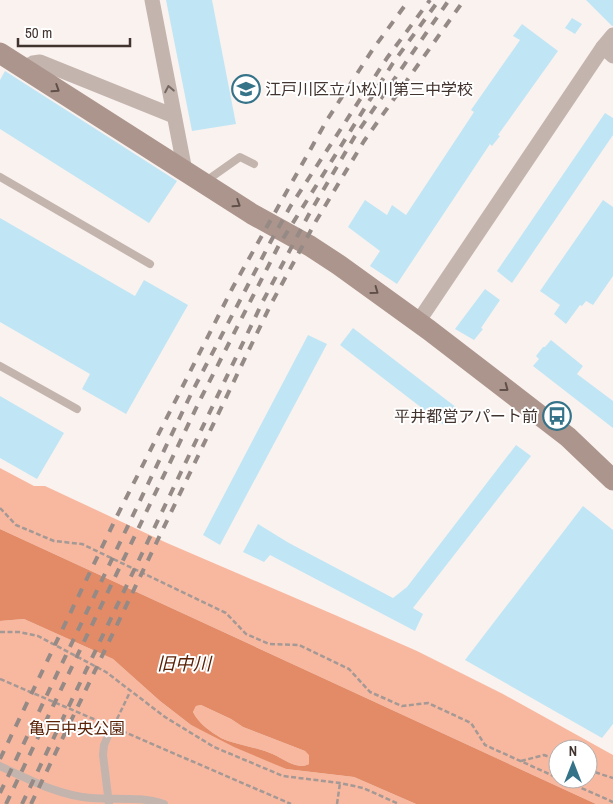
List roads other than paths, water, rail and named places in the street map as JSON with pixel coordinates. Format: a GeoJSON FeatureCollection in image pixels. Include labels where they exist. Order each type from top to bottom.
{"type":"FeatureCollection","features":[{"type":"Feature","properties":{"kind":"street"},"geometry":{"type":"LineString","coordinates":[[152,0],[185,171]]}},
{"type":"Feature","properties":{"kind":"street"},"geometry":{"type":"LineString","coordinates":[[418,322],[608,51],[613,35]]}},
{"type":"Feature","properties":{"kind":"street"},"geometry":{"type":"LineString","coordinates":[[0,53],[252,214],[339,264],[418,322],[568,438],[613,480]]}},
{"type":"Feature","properties":{"kind":"street"},"geometry":{"type":"LineString","coordinates":[[24,68],[32,63],[40,62],[174,116]]}},
{"type":"Feature","properties":{"kind":"lane"},"geometry":{"type":"LineString","coordinates":[[204,183],[240,157],[254,164]]}},
{"type":"Feature","properties":{"kind":"lane"},"geometry":{"type":"LineString","coordinates":[[0,177],[150,264]]}},
{"type":"Feature","properties":{"kind":"lane"},"geometry":{"type":"LineString","coordinates":[[0,366],[77,409]]}},
{"type":"Feature","properties":{"kind":"lane"},"geometry":{"type":"LineString","coordinates":[[109,801],[103,755],[104,745],[112,727]]}},
{"type":"Feature","properties":{"kind":"lane"},"geometry":{"type":"LineString","coordinates":[[0,766],[53,790],[109,801],[151,800],[164,804]]}},
{"type":"Feature","properties":{"kind":"water","name":"旧中川"},"geometry":{"type":"Polygon","coordinates":[[[0,529],[548,782],[548,789],[563,789],[596,804],[416,804],[354,777],[286,769],[234,747],[191,725],[160,701],[113,659],[24,619],[0,621],[0,529]],[[201,705],[196,706],[193,712],[201,723],[221,738],[275,755],[294,765],[304,766],[309,764],[309,755],[305,751],[243,727],[231,719],[201,705]]]}},
{"type":"Feature","properties":{"kind":"railway"},"geometry":{"type":"LineString","coordinates":[[0,759],[117,516],[233,287],[327,120],[373,49],[409,0]]}},
{"type":"Feature","properties":{"kind":"railway"},"geometry":{"type":"LineString","coordinates":[[0,793],[192,392],[271,241],[290,207],[387,58],[430,0]]}},
{"type":"Feature","properties":{"kind":"railway"},"geometry":{"type":"LineString","coordinates":[[6,804],[201,398],[279,245],[393,63],[439,0]]}},
{"type":"Feature","properties":{"kind":"railway"},"geometry":{"type":"LineString","coordinates":[[22,804],[263,301],[308,216],[355,136],[449,0]]}},
{"type":"Feature","properties":{"kind":"railway"},"geometry":{"type":"LineString","coordinates":[[31,804],[270,306],[316,221],[364,141],[464,0]]}},
{"type":"Feature","properties":{"kind":"place","name":"江戸川区立小松川第三中学校"},"geometry":{"type":"Point","coordinates":[246,89]}},
{"type":"Feature","properties":{"kind":"place","name":"平井都営アパート前"},"geometry":{"type":"Point","coordinates":[557,416]}},
{"type":"Feature","properties":{"kind":"park label","name":"亀戸中央公園"},"geometry":{"type":"Point","coordinates":[77,728]}}]}
